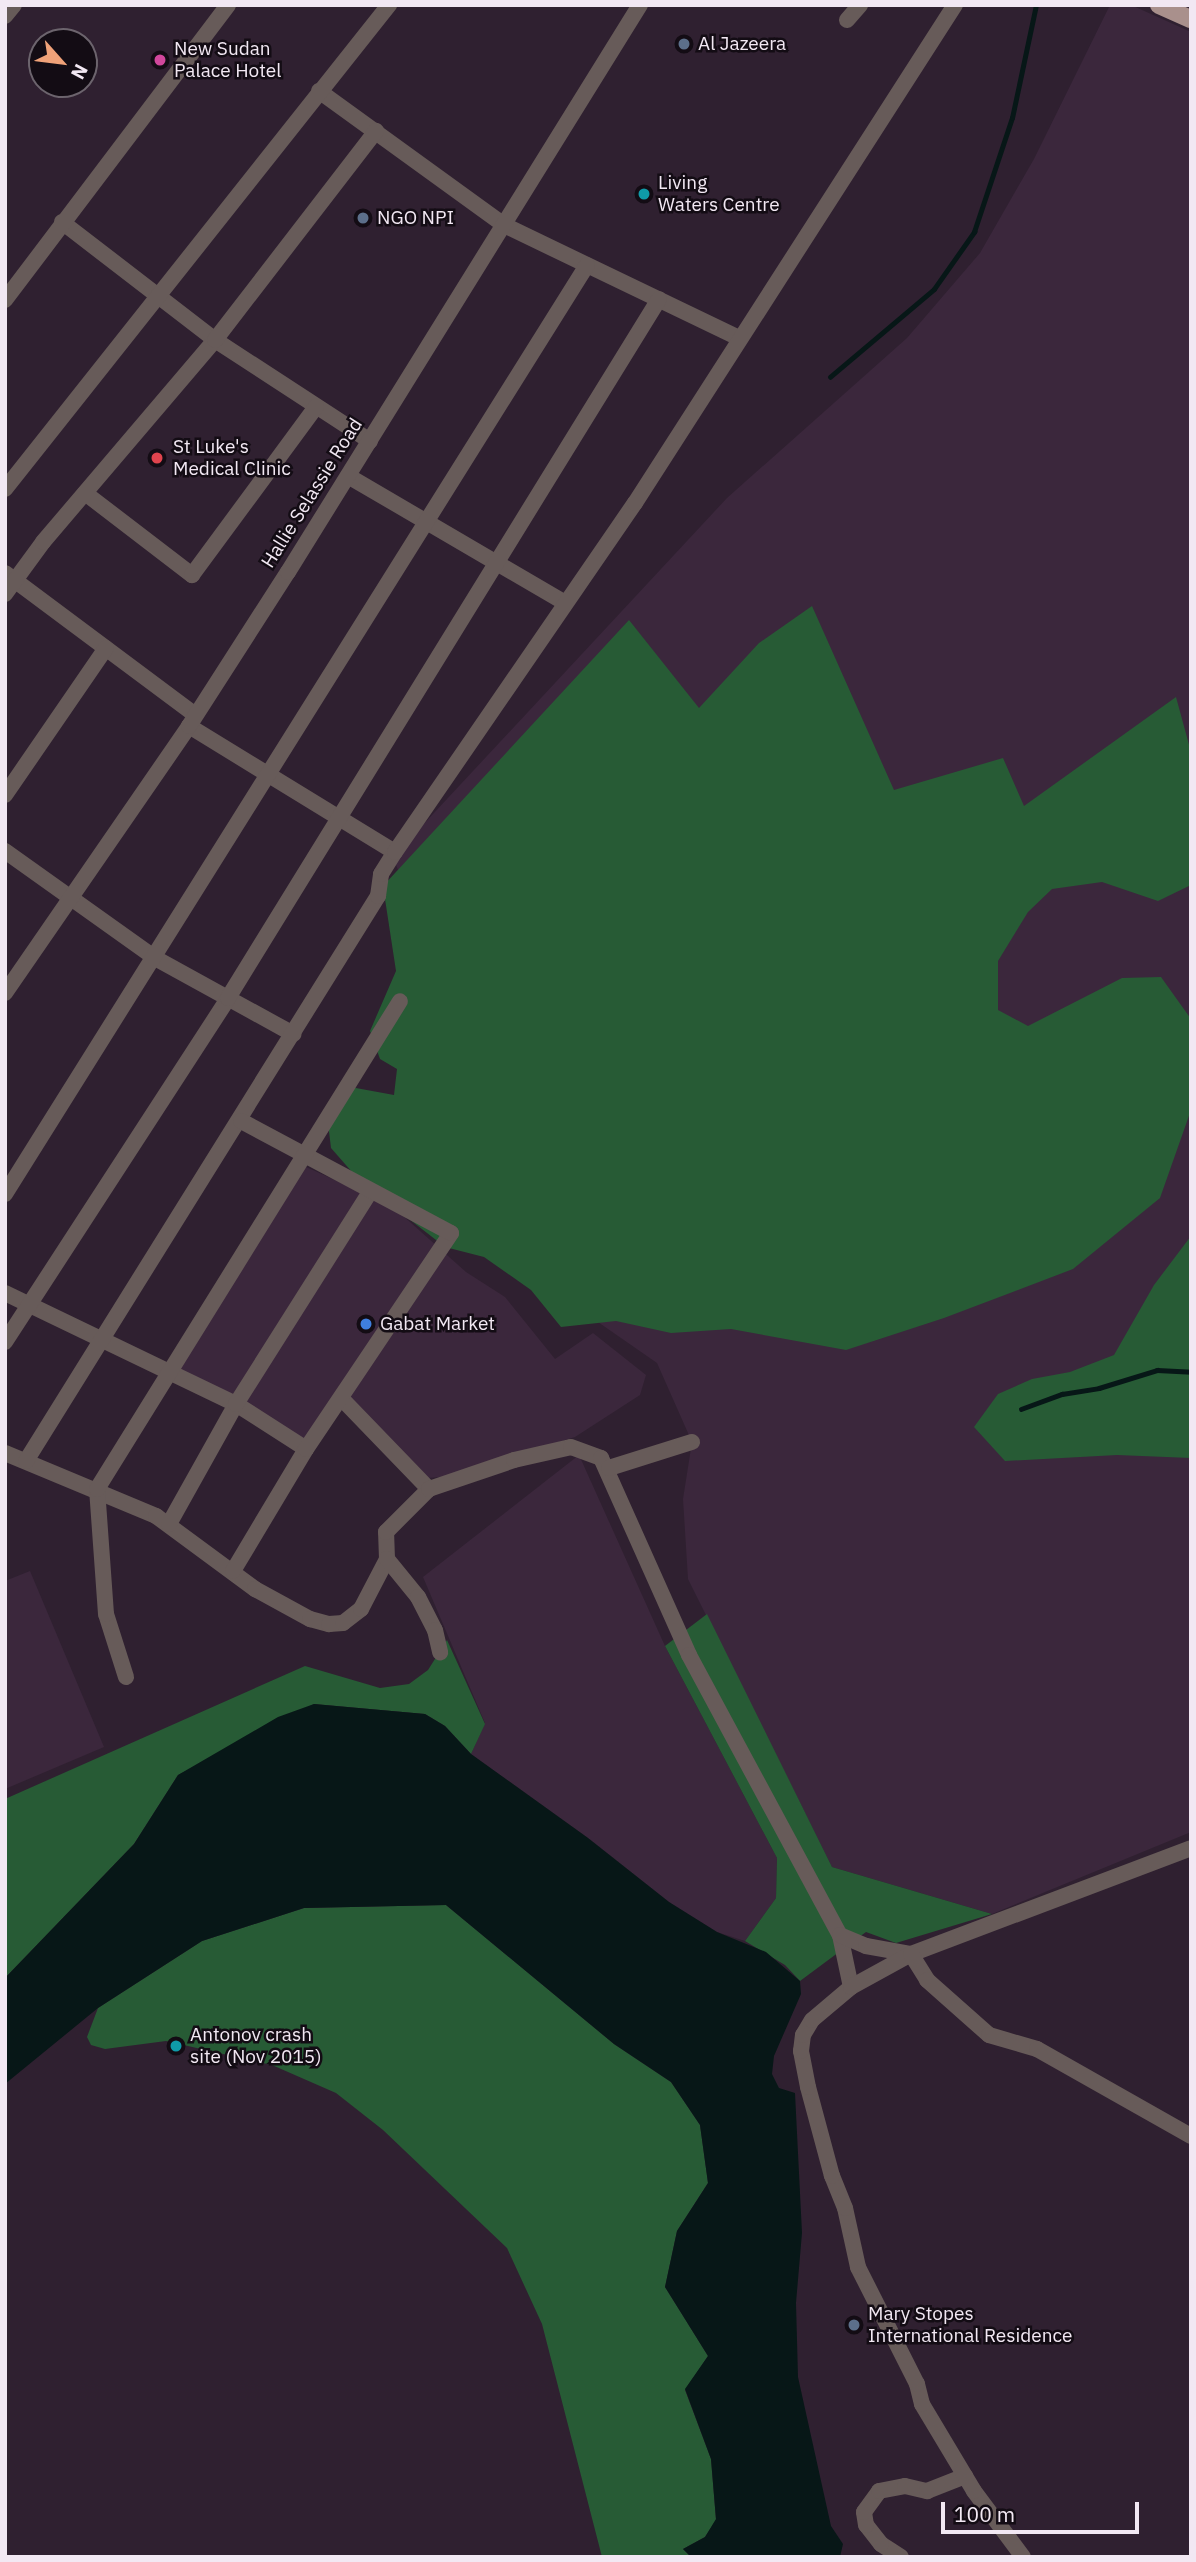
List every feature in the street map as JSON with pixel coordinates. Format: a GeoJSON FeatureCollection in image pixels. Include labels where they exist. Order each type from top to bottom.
{"type":"FeatureCollection","features":[{"type":"Feature","properties":{"kind":"main road"},"geometry":{"type":"LineString","coordinates":[[1159,5],[1191,19]]}},
{"type":"Feature","properties":{"kind":"street"},"geometry":{"type":"LineString","coordinates":[[5,16],[14,5]]}},
{"type":"Feature","properties":{"kind":"street"},"geometry":{"type":"LineString","coordinates":[[5,300],[228,5]]}},
{"type":"Feature","properties":{"kind":"street"},"geometry":{"type":"LineString","coordinates":[[5,489],[318,90],[388,5]]}},
{"type":"Feature","properties":{"kind":"street","name":"Hallie Selassie Road"},"geometry":{"type":"LineString","coordinates":[[5,993],[191,720],[348,476],[640,5]]}},
{"type":"Feature","properties":{"kind":"street"},"geometry":{"type":"LineString","coordinates":[[847,20],[860,5]]}},
{"type":"Feature","properties":{"kind":"street"},"geometry":{"type":"LineString","coordinates":[[26,1461],[98,1341],[241,1121],[378,896],[381,874],[395,852],[706,395],[737,337],[955,5]]}},
{"type":"Feature","properties":{"kind":"street"},"geometry":{"type":"LineString","coordinates":[[318,90],[504,225],[737,337]]}},
{"type":"Feature","properties":{"kind":"street"},"geometry":{"type":"LineString","coordinates":[[5,594],[10,577],[215,340],[376,131]]}},
{"type":"Feature","properties":{"kind":"street"},"geometry":{"type":"LineString","coordinates":[[62,222],[215,340],[370,441]]}},
{"type":"Feature","properties":{"kind":"street"},"geometry":{"type":"LineString","coordinates":[[5,1194],[269,778],[587,265]]}},
{"type":"Feature","properties":{"kind":"street"},"geometry":{"type":"LineString","coordinates":[[5,1342],[228,998],[659,299]]}},
{"type":"Feature","properties":{"kind":"street"},"geometry":{"type":"LineString","coordinates":[[85,493],[192,575],[316,407]]}},
{"type":"Feature","properties":{"kind":"street"},"geometry":{"type":"LineString","coordinates":[[348,476],[565,603]]}},
{"type":"Feature","properties":{"kind":"street"},"geometry":{"type":"LineString","coordinates":[[10,577],[106,648],[191,720],[269,778],[395,852]]}},
{"type":"Feature","properties":{"kind":"street"},"geometry":{"type":"LineString","coordinates":[[5,795],[106,648]]}},
{"type":"Feature","properties":{"kind":"street"},"geometry":{"type":"LineString","coordinates":[[5,851],[155,958],[293,1034]]}},
{"type":"Feature","properties":{"kind":"street"},"geometry":{"type":"LineString","coordinates":[[126,1677],[106,1614],[97,1489],[400,1001]]}},
{"type":"Feature","properties":{"kind":"street"},"geometry":{"type":"LineString","coordinates":[[233,1571],[306,1449],[343,1400],[451,1233],[241,1121]]}},
{"type":"Feature","properties":{"kind":"street"},"geometry":{"type":"LineString","coordinates":[[169,1524],[236,1404],[370,1192]]}},
{"type":"Feature","properties":{"kind":"street"},"geometry":{"type":"LineString","coordinates":[[5,1293],[98,1341],[170,1371],[236,1404],[306,1449]]}},
{"type":"Feature","properties":{"kind":"street"},"geometry":{"type":"LineString","coordinates":[[343,1400],[429,1489]]}},
{"type":"Feature","properties":{"kind":"street"},"geometry":{"type":"LineString","coordinates":[[609,1468],[692,1442]]}},
{"type":"Feature","properties":{"kind":"street"},"geometry":{"type":"LineString","coordinates":[[5,1452],[97,1489],[169,1524],[255,1589],[310,1619],[343,1623],[361,1609],[387,1559],[386,1532],[429,1489],[514,1460],[571,1447],[587,1449],[609,1468],[689,1655],[840,1935],[851,1987]]}},
{"type":"Feature","properties":{"kind":"street"},"geometry":{"type":"LineString","coordinates":[[387,1559],[418,1597],[435,1630],[440,1652]]}},
{"type":"Feature","properties":{"kind":"street"},"geometry":{"type":"LineString","coordinates":[[1024,2557],[965,2476],[922,2404],[917,2384],[858,2267],[845,2208],[832,2176],[808,2087],[803,2035],[812,2020],[851,1987],[911,1954],[1191,1848]]}},
{"type":"Feature","properties":{"kind":"street"},"geometry":{"type":"LineString","coordinates":[[840,1935],[866,1946],[911,1954],[927,1980],[989,2035],[1037,2049],[1191,2136]]}},
{"type":"Feature","properties":{"kind":"street"},"geometry":{"type":"LineString","coordinates":[[901,2557],[881,2544],[866,2525],[864,2512],[879,2491],[905,2486],[928,2491],[965,2476]]}},
{"type":"Feature","properties":{"kind":"shaded area"},"geometry":{"type":"Polygon","coordinates":[[[1110,5],[1131,5],[1191,32],[1191,1832],[992,1914],[832,1867],[688,1579],[683,1499],[692,1442],[657,1363],[559,1295],[393,857],[727,498],[907,338],[980,253],[1034,159],[1110,5]]]}},
{"type":"Feature","properties":{"kind":"shaded area","name":"Gabat Market"},"geometry":{"type":"Polygon","coordinates":[[[304,1166],[392,1206],[466,1272],[505,1297],[555,1359],[593,1333],[646,1375],[640,1395],[575,1437],[452,1476],[428,1478],[345,1396],[312,1443],[177,1368],[304,1166]]]}},
{"type":"Feature","properties":{"kind":"shaded area"},"geometry":{"type":"Polygon","coordinates":[[[579,1455],[665,1646],[777,1858],[776,1898],[745,1941],[717,1932],[669,1902],[588,1838],[471,1754],[485,1723],[423,1577],[579,1455]]]}},
{"type":"Feature","properties":{"kind":"shaded area"},"geometry":{"type":"Polygon","coordinates":[[[30,1571],[104,1747],[5,1789],[5,1581],[30,1571]]]}},
{"type":"Feature","properties":{"kind":"shaded area"},"geometry":{"type":"Polygon","coordinates":[[[314,1704],[425,1714],[445,1726],[471,1754],[588,1838],[669,1902],[717,1932],[766,1952],[800,1981],[801,1994],[774,2056],[772,2074],[779,2088],[795,2093],[802,2233],[796,2303],[798,2377],[831,2526],[843,2544],[840,2557],[691,2557],[683,2549],[705,2537],[716,2519],[711,2459],[685,2389],[708,2356],[665,2287],[677,2231],[708,2183],[700,2125],[671,2082],[614,2044],[446,1905],[304,1908],[202,1941],[98,2008],[5,2084],[5,1978],[134,1844],[178,1775],[278,1717],[314,1704]]]}},
{"type":"Feature","properties":{"kind":"green space"},"geometry":{"type":"Polygon","coordinates":[[[812,606],[894,790],[1003,758],[1024,806],[1176,697],[1191,752],[1191,885],[1158,901],[1102,882],[1052,889],[1028,912],[998,961],[998,1010],[1028,1026],[1122,978],[1161,977],[1191,1019],[1191,1110],[1160,1198],[1073,1269],[944,1318],[846,1350],[731,1329],[671,1333],[616,1321],[561,1327],[531,1290],[484,1257],[445,1247],[359,1180],[331,1148],[327,1115],[345,1086],[394,1095],[397,1069],[380,1059],[370,1031],[396,971],[383,886],[629,620],[699,708],[759,643],[812,606]]]}},
{"type":"Feature","properties":{"kind":"green space"},"geometry":{"type":"Polygon","coordinates":[[[1191,1236],[1191,1458],[1117,1455],[1005,1461],[974,1427],[998,1394],[1032,1379],[1070,1372],[1114,1355],[1154,1285],[1191,1236]]]}},
{"type":"Feature","properties":{"kind":"green space"},"geometry":{"type":"Polygon","coordinates":[[[707,1614],[832,1867],[992,1914],[896,1943],[866,1932],[800,1981],[785,1965],[745,1941],[776,1898],[777,1858],[665,1646],[707,1614]]]}},
{"type":"Feature","properties":{"kind":"green space"},"geometry":{"type":"Polygon","coordinates":[[[447,1640],[485,1724],[471,1754],[445,1726],[425,1714],[314,1704],[178,1775],[134,1844],[5,1978],[5,1799],[305,1666],[380,1688],[409,1684],[428,1670],[447,1640]]]}},
{"type":"Feature","properties":{"kind":"green space"},"geometry":{"type":"Polygon","coordinates":[[[446,1905],[614,2044],[671,2082],[700,2125],[708,2183],[677,2231],[665,2287],[708,2356],[685,2390],[711,2459],[716,2520],[705,2537],[683,2549],[691,2557],[602,2557],[542,2324],[507,2248],[383,2130],[336,2093],[272,2065],[166,2041],[105,2049],[91,2045],[87,2037],[98,2008],[202,1941],[304,1908],[446,1905]]]}},
{"type":"Feature","properties":{"kind":"waterway"},"geometry":{"type":"LineString","coordinates":[[830,377],[934,289],[974,232],[1012,118],[1036,5]]}},
{"type":"Feature","properties":{"kind":"waterway"},"geometry":{"type":"LineString","coordinates":[[1021,1409],[1062,1394],[1099,1388],[1157,1370],[1191,1372]]}},
{"type":"Feature","properties":{"kind":"place","name":"Al Jazeera"},"geometry":{"type":"Point","coordinates":[684,44]}},
{"type":"Feature","properties":{"kind":"place","name":"New Sudan Palace Hotel"},"geometry":{"type":"Point","coordinates":[160,60]}},
{"type":"Feature","properties":{"kind":"place","name":"Living Waters Centre"},"geometry":{"type":"Point","coordinates":[644,194]}},
{"type":"Feature","properties":{"kind":"place","name":"NGO NPI"},"geometry":{"type":"Point","coordinates":[363,218]}},
{"type":"Feature","properties":{"kind":"place","name":"St Luke's Medical Clinic"},"geometry":{"type":"Point","coordinates":[157,458]}},
{"type":"Feature","properties":{"kind":"place","name":"Gabat Market"},"geometry":{"type":"Point","coordinates":[366,1324]}},
{"type":"Feature","properties":{"kind":"place","name":"Antonov crash site (Nov 2015)"},"geometry":{"type":"Point","coordinates":[176,2046]}},
{"type":"Feature","properties":{"kind":"place","name":"Mary Stopes International Residence"},"geometry":{"type":"Point","coordinates":[854,2325]}}]}
